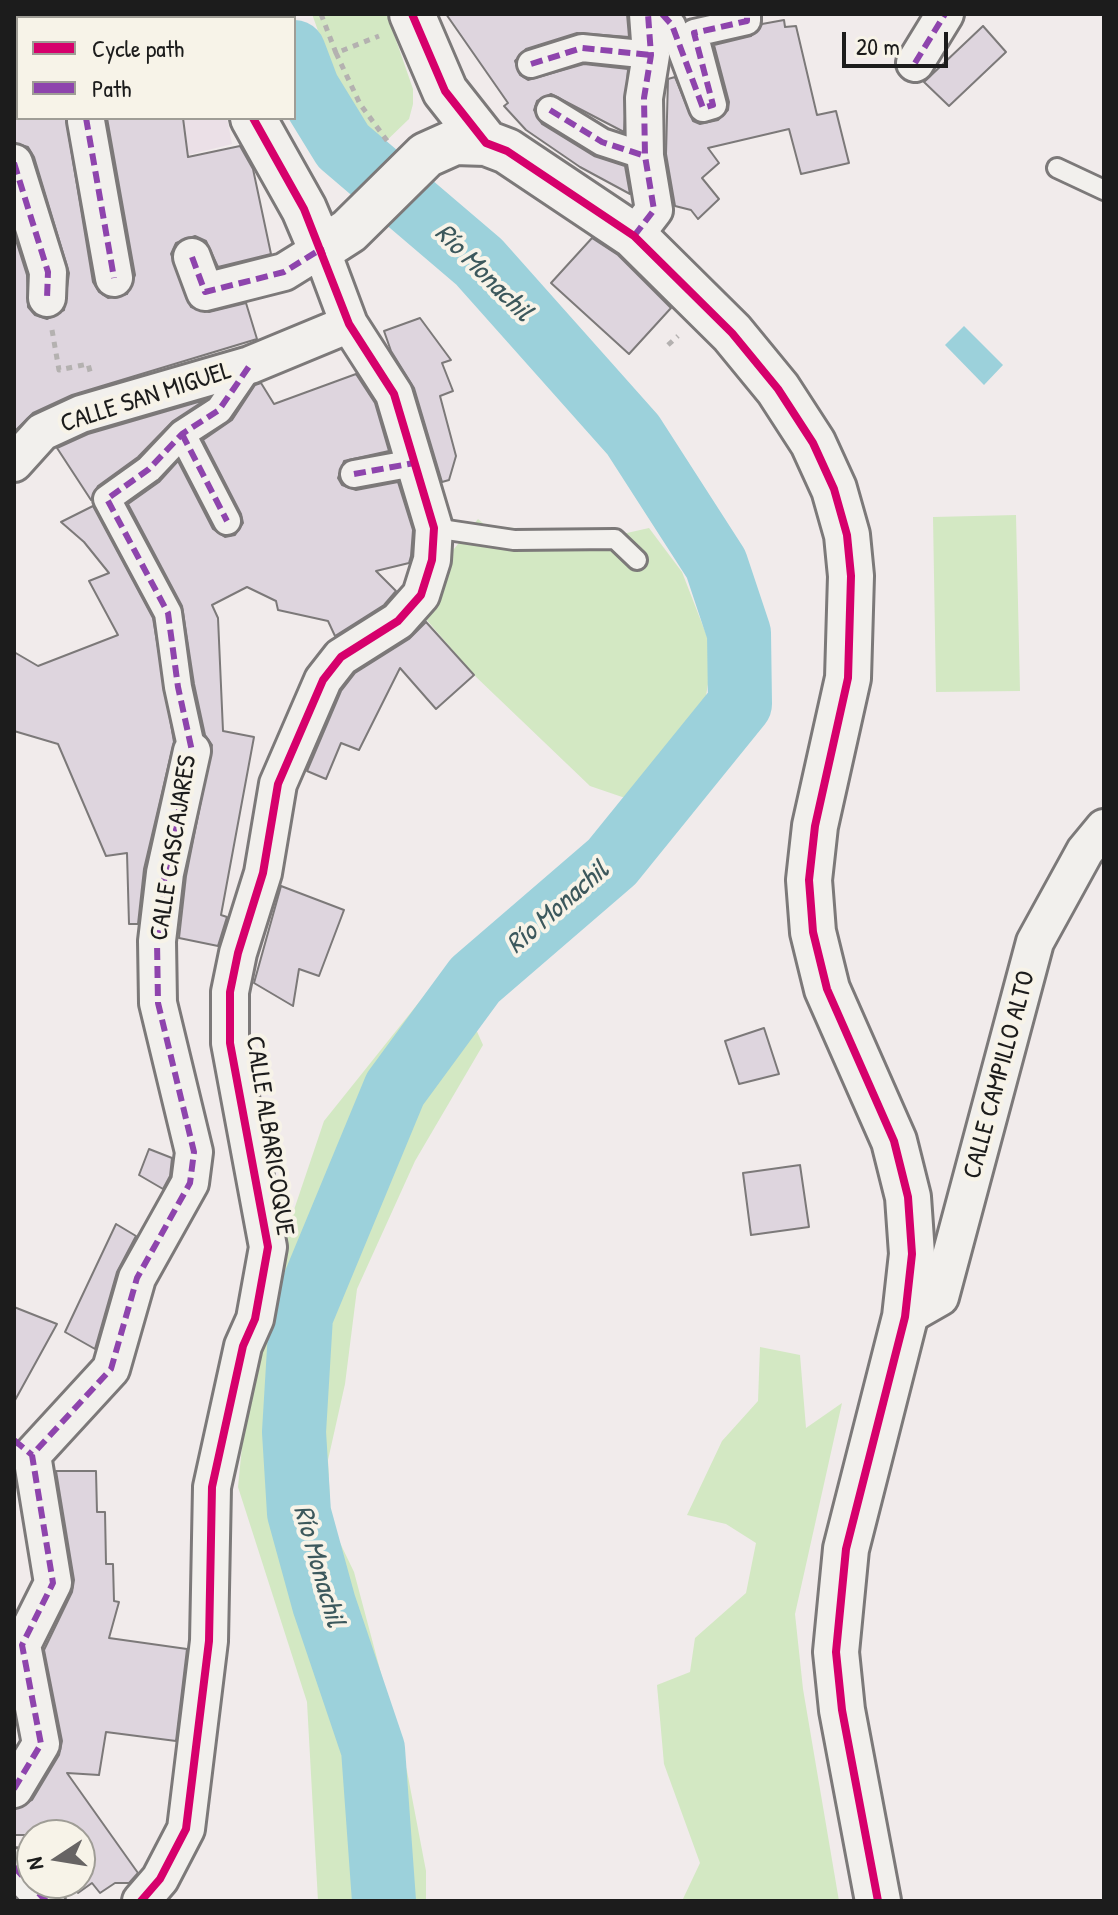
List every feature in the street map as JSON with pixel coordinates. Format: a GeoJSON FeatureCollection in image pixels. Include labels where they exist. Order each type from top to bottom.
{"type":"FeatureCollection","features":[{"type":"Feature","properties":{"kind":"street"},"geometry":{"type":"LineString","coordinates":[[634,236],[654,210],[645,156],[644,98],[651,55],[648,14]]}},
{"type":"Feature","properties":{"kind":"street"},"geometry":{"type":"LineString","coordinates":[[662,14],[672,25],[703,108],[713,105],[694,33],[747,21],[747,14]]}},
{"type":"Feature","properties":{"kind":"street"},"geometry":{"type":"LineString","coordinates":[[915,63],[945,14]]}},
{"type":"Feature","properties":{"kind":"street"},"geometry":{"type":"LineString","coordinates":[[396,25],[486,143]]}},
{"type":"Feature","properties":{"kind":"street"},"geometry":{"type":"LineString","coordinates":[[531,64],[582,48],[651,55]]}},
{"type":"Feature","properties":{"kind":"street"},"geometry":{"type":"LineString","coordinates":[[192,257],[205,292],[284,272],[321,249],[364,216],[406,157],[436,129],[445,91]]}},
{"type":"Feature","properties":{"kind":"street"},"geometry":{"type":"LineString","coordinates":[[550,110],[602,142],[645,156]]}},
{"type":"Feature","properties":{"kind":"street"},"geometry":{"type":"LineString","coordinates":[[254,120],[304,209],[321,249]]}},
{"type":"Feature","properties":{"kind":"street"},"geometry":{"type":"LineString","coordinates":[[86,121],[114,278]]}},
{"type":"Feature","properties":{"kind":"street"},"geometry":{"type":"LineString","coordinates":[[406,157],[455,142],[486,143],[507,151],[634,236],[732,333],[778,389],[813,443],[834,489],[847,535],[851,576],[848,678],[815,826],[809,880],[813,932],[827,989],[894,1141],[908,1197],[912,1254],[905,1317],[846,1549],[836,1652],[842,1710],[878,1901]]}},
{"type":"Feature","properties":{"kind":"street"},"geometry":{"type":"LineString","coordinates":[[14,163],[48,272],[47,298]]}},
{"type":"Feature","properties":{"kind":"street","name":"CALLE ALBARICOQUE"},"geometry":{"type":"LineString","coordinates":[[141,1901],[160,1879],[186,1829],[209,1641],[212,1487],[243,1346],[255,1319],[268,1247],[230,1043],[230,992],[238,953],[263,873],[278,784],[323,680],[341,657],[398,621],[421,595],[432,560],[434,528],[394,394],[349,324],[321,249]]}},
{"type":"Feature","properties":{"kind":"street","name":"CALLE SAN MIGUEL"},"geometry":{"type":"LineString","coordinates":[[14,463],[28,436],[81,414],[250,365],[349,324]]}},
{"type":"Feature","properties":{"kind":"street","name":"CALLE CASCAJARES"},"geometry":{"type":"LineString","coordinates":[[14,1789],[41,1744],[22,1645],[53,1583],[23,1448],[111,1369],[137,1278],[190,1183],[194,1152],[158,1003],[157,941],[165,873],[192,751],[178,687],[168,613],[107,499],[149,469],[182,434],[219,410],[250,365]]}},
{"type":"Feature","properties":{"kind":"street"},"geometry":{"type":"LineString","coordinates":[[182,434],[227,521]]}},
{"type":"Feature","properties":{"kind":"street"},"geometry":{"type":"LineString","coordinates":[[354,474],[414,463]]}},
{"type":"Feature","properties":{"kind":"street","name":"CALLE CAMPILLO ALTO"},"geometry":{"type":"LineString","coordinates":[[905,1317],[940,1297],[1035,942],[1085,851],[1104,828]]}},
{"type":"Feature","properties":{"kind":"street"},"geometry":{"type":"LineString","coordinates":[[14,1867],[46,1901]]}},
{"type":"Feature","properties":{"kind":"lane"},"geometry":{"type":"LineString","coordinates":[[1057,168],[1104,190]]}},
{"type":"Feature","properties":{"kind":"lane"},"geometry":{"type":"LineString","coordinates":[[434,528],[514,540],[615,539],[637,560]]}},
{"type":"Feature","properties":{"kind":"path"},"geometry":{"type":"LineString","coordinates":[[321,14],[360,104],[406,157]]}},
{"type":"Feature","properties":{"kind":"path"},"geometry":{"type":"LineString","coordinates":[[336,53],[396,25]]}},
{"type":"Feature","properties":{"kind":"path"},"geometry":{"type":"LineString","coordinates":[[47,298],[59,370],[88,364],[93,384]]}},
{"type":"Feature","properties":{"kind":"shaded area"},"geometry":{"type":"Polygon","coordinates":[[[123,14],[204,16],[124,16],[123,14]]]}},
{"type":"Feature","properties":{"kind":"shaded area"},"geometry":{"type":"Polygon","coordinates":[[[140,120],[227,120],[232,144],[188,155],[140,120]]]}},
{"type":"Feature","properties":{"kind":"green space"},"geometry":{"type":"Polygon","coordinates":[[[312,14],[387,14],[413,89],[413,104],[409,119],[381,146],[361,123],[336,81],[312,14]]]}},
{"type":"Feature","properties":{"kind":"green space"},"geometry":{"type":"Polygon","coordinates":[[[1016,515],[1020,691],[936,692],[933,517],[1016,515]]]}},
{"type":"Feature","properties":{"kind":"green space"},"geometry":{"type":"Polygon","coordinates":[[[478,519],[486,526],[618,535],[649,528],[682,572],[708,639],[709,678],[703,714],[628,799],[590,786],[474,675],[419,611],[450,554],[478,519]]]}},
{"type":"Feature","properties":{"kind":"green space"},"geometry":{"type":"Polygon","coordinates":[[[448,966],[483,1045],[415,1161],[357,1289],[345,1384],[328,1460],[331,1524],[354,1572],[407,1771],[426,1871],[426,1901],[318,1901],[307,1702],[238,1487],[245,1416],[273,1272],[324,1121],[448,966]]]}},
{"type":"Feature","properties":{"kind":"green space"},"geometry":{"type":"Polygon","coordinates":[[[760,1347],[800,1355],[806,1428],[842,1403],[795,1614],[803,1689],[839,1901],[682,1901],[700,1863],[664,1764],[657,1685],[690,1672],[695,1638],[746,1593],[756,1543],[726,1524],[687,1515],[722,1441],[758,1401],[760,1347]]]}},
{"type":"Feature","properties":{"kind":"water"},"geometry":{"type":"Polygon","coordinates":[[[964,326],[1003,365],[984,385],[945,345],[964,326]]]}},
{"type":"Feature","properties":{"kind":"building"},"geometry":{"type":"Polygon","coordinates":[[[446,14],[627,14],[629,37],[577,33],[526,49],[515,61],[520,75],[528,80],[584,64],[628,69],[624,132],[551,94],[537,101],[534,110],[542,124],[594,156],[625,166],[630,194],[580,167],[526,130],[504,106],[508,103],[446,14]]]}},
{"type":"Feature","properties":{"kind":"building"},"geometry":{"type":"Polygon","coordinates":[[[784,20],[785,27],[796,26],[817,115],[836,111],[849,163],[801,174],[789,129],[708,148],[719,163],[702,178],[719,199],[698,219],[691,210],[675,206],[666,154],[668,79],[675,77],[693,121],[700,124],[718,120],[728,110],[729,102],[714,45],[751,36],[762,24],[784,20]]]}},
{"type":"Feature","properties":{"kind":"building"},"geometry":{"type":"Polygon","coordinates":[[[983,26],[1006,52],[949,106],[924,82],[983,26]]]}},
{"type":"Feature","properties":{"kind":"building"},"geometry":{"type":"Polygon","coordinates":[[[14,118],[66,120],[93,282],[99,292],[108,298],[127,294],[135,275],[107,120],[183,120],[188,157],[240,146],[253,169],[271,254],[218,267],[206,241],[195,236],[176,243],[171,254],[191,307],[209,312],[246,303],[257,339],[72,395],[33,413],[14,432],[14,234],[27,275],[28,307],[35,315],[47,319],[64,310],[69,273],[34,157],[28,147],[14,143],[14,118]]]}},
{"type":"Feature","properties":{"kind":"building"},"geometry":{"type":"Polygon","coordinates":[[[592,238],[618,255],[671,308],[629,354],[551,283],[592,238]]]}},
{"type":"Feature","properties":{"kind":"building"},"geometry":{"type":"Polygon","coordinates":[[[420,318],[451,360],[442,363],[453,391],[440,396],[456,456],[449,480],[442,482],[414,388],[391,351],[384,331],[420,318]]]}},
{"type":"Feature","properties":{"kind":"building"},"geometry":{"type":"Polygon","coordinates":[[[356,374],[375,403],[389,451],[344,461],[338,478],[342,485],[356,490],[398,482],[413,530],[409,563],[376,571],[396,591],[384,605],[335,636],[328,621],[278,610],[276,601],[247,587],[212,605],[218,618],[223,731],[254,737],[221,915],[227,917],[218,946],[179,938],[186,876],[212,745],[205,735],[182,606],[128,504],[159,482],[178,461],[213,529],[225,537],[235,535],[243,523],[241,514],[203,440],[232,420],[255,385],[261,383],[274,404],[356,374]]]}},
{"type":"Feature","properties":{"kind":"building"},"geometry":{"type":"Polygon","coordinates":[[[205,400],[173,421],[138,457],[98,486],[91,500],[57,448],[88,434],[205,400]]]}},
{"type":"Feature","properties":{"kind":"building"},"geometry":{"type":"Polygon","coordinates":[[[93,506],[153,618],[174,742],[144,869],[138,924],[129,924],[127,853],[106,856],[58,744],[14,731],[14,652],[38,666],[118,635],[89,581],[109,573],[84,542],[61,522],[93,506]]]}},
{"type":"Feature","properties":{"kind":"building"},"geometry":{"type":"Polygon","coordinates":[[[426,622],[474,675],[436,709],[400,668],[359,750],[341,743],[326,779],[307,771],[341,691],[355,673],[409,639],[426,622]]]}},
{"type":"Feature","properties":{"kind":"building"},"geometry":{"type":"Polygon","coordinates":[[[281,886],[344,910],[319,976],[299,969],[293,1006],[254,983],[281,886]]]}},
{"type":"Feature","properties":{"kind":"building"},"geometry":{"type":"Polygon","coordinates":[[[764,1028],[779,1074],[739,1084],[725,1041],[764,1028]]]}},
{"type":"Feature","properties":{"kind":"building"},"geometry":{"type":"Polygon","coordinates":[[[149,1149],[172,1158],[170,1176],[163,1189],[139,1175],[149,1149]]]}},
{"type":"Feature","properties":{"kind":"building"},"geometry":{"type":"Polygon","coordinates":[[[800,1165],[809,1227],[751,1235],[743,1173],[800,1165]]]}},
{"type":"Feature","properties":{"kind":"building"},"geometry":{"type":"Polygon","coordinates":[[[116,1224],[136,1236],[117,1272],[95,1349],[65,1332],[116,1224]]]}},
{"type":"Feature","properties":{"kind":"building"},"geometry":{"type":"Polygon","coordinates":[[[14,1307],[57,1324],[14,1402],[14,1307]]]}},
{"type":"Feature","properties":{"kind":"building"},"geometry":{"type":"Polygon","coordinates":[[[56,1471],[96,1471],[97,1512],[105,1512],[106,1564],[113,1564],[114,1601],[119,1602],[109,1638],[187,1649],[176,1741],[106,1732],[99,1775],[67,1773],[138,1873],[129,1883],[115,1883],[100,1893],[96,1888],[96,1819],[16,1819],[14,1835],[14,1810],[32,1800],[59,1755],[62,1741],[44,1650],[72,1592],[74,1580],[56,1471]]]}},
{"type":"Feature","properties":{"kind":"waterway","name":"Río Monachil"},"geometry":{"type":"LineString","coordinates":[[296,57],[308,89],[343,146],[479,262],[633,435],[716,564],[739,633],[740,704],[612,862],[475,980],[395,1089],[301,1316],[294,1432],[299,1513],[324,1604],[373,1749],[384,1901]]}},
{"type":"Feature","properties":{"kind":"marked path"},"geometry":{"type":"LineString","coordinates":[[634,236],[654,210],[645,156],[644,98],[651,55],[648,14]]}},
{"type":"Feature","properties":{"kind":"marked path"},"geometry":{"type":"LineString","coordinates":[[662,14],[672,25],[703,108],[713,105],[694,33],[747,21],[747,14]]}},
{"type":"Feature","properties":{"kind":"marked path"},"geometry":{"type":"LineString","coordinates":[[915,63],[945,14]]}},
{"type":"Feature","properties":{"kind":"marked path"},"geometry":{"type":"LineString","coordinates":[[531,64],[582,48],[651,55]]}},
{"type":"Feature","properties":{"kind":"marked path"},"geometry":{"type":"LineString","coordinates":[[550,110],[602,142],[645,156]]}},
{"type":"Feature","properties":{"kind":"marked path"},"geometry":{"type":"LineString","coordinates":[[86,120],[114,278]]}},
{"type":"Feature","properties":{"kind":"marked path"},"geometry":{"type":"LineString","coordinates":[[14,163],[48,272],[47,298]]}},
{"type":"Feature","properties":{"kind":"marked path"},"geometry":{"type":"LineString","coordinates":[[192,257],[205,292],[284,272],[321,249],[323,255]]}},
{"type":"Feature","properties":{"kind":"marked path"},"geometry":{"type":"LineString","coordinates":[[14,1789],[41,1744],[22,1645],[53,1583],[32,1455],[111,1369],[137,1278],[190,1183],[194,1152],[158,1003],[157,941],[165,873],[192,751],[178,687],[168,613],[107,499],[149,469],[182,434],[219,410],[250,365]]}},
{"type":"Feature","properties":{"kind":"marked path"},"geometry":{"type":"LineString","coordinates":[[182,434],[227,521]]}},
{"type":"Feature","properties":{"kind":"marked path"},"geometry":{"type":"LineString","coordinates":[[354,474],[414,463]]}},
{"type":"Feature","properties":{"kind":"marked path"},"geometry":{"type":"LineString","coordinates":[[14,1440],[32,1455]]}},
{"type":"Feature","properties":{"kind":"marked path"},"geometry":{"type":"LineString","coordinates":[[14,1867],[46,1901]]}},
{"type":"Feature","properties":{"kind":"cycle path"},"geometry":{"type":"LineString","coordinates":[[412,14],[445,91],[486,143],[507,151],[634,236],[732,333],[778,389],[813,443],[834,489],[847,535],[851,576],[848,678],[815,826],[809,880],[813,932],[827,989],[894,1141],[908,1197],[912,1254],[905,1317],[846,1549],[836,1652],[842,1710],[878,1901]]}},
{"type":"Feature","properties":{"kind":"cycle path"},"geometry":{"type":"LineString","coordinates":[[141,1901],[160,1879],[186,1829],[209,1641],[212,1487],[243,1346],[255,1319],[268,1247],[230,1043],[230,992],[238,953],[263,873],[278,784],[323,680],[341,657],[398,621],[421,595],[432,560],[434,528],[394,394],[349,324],[304,209],[254,120]]}}]}
